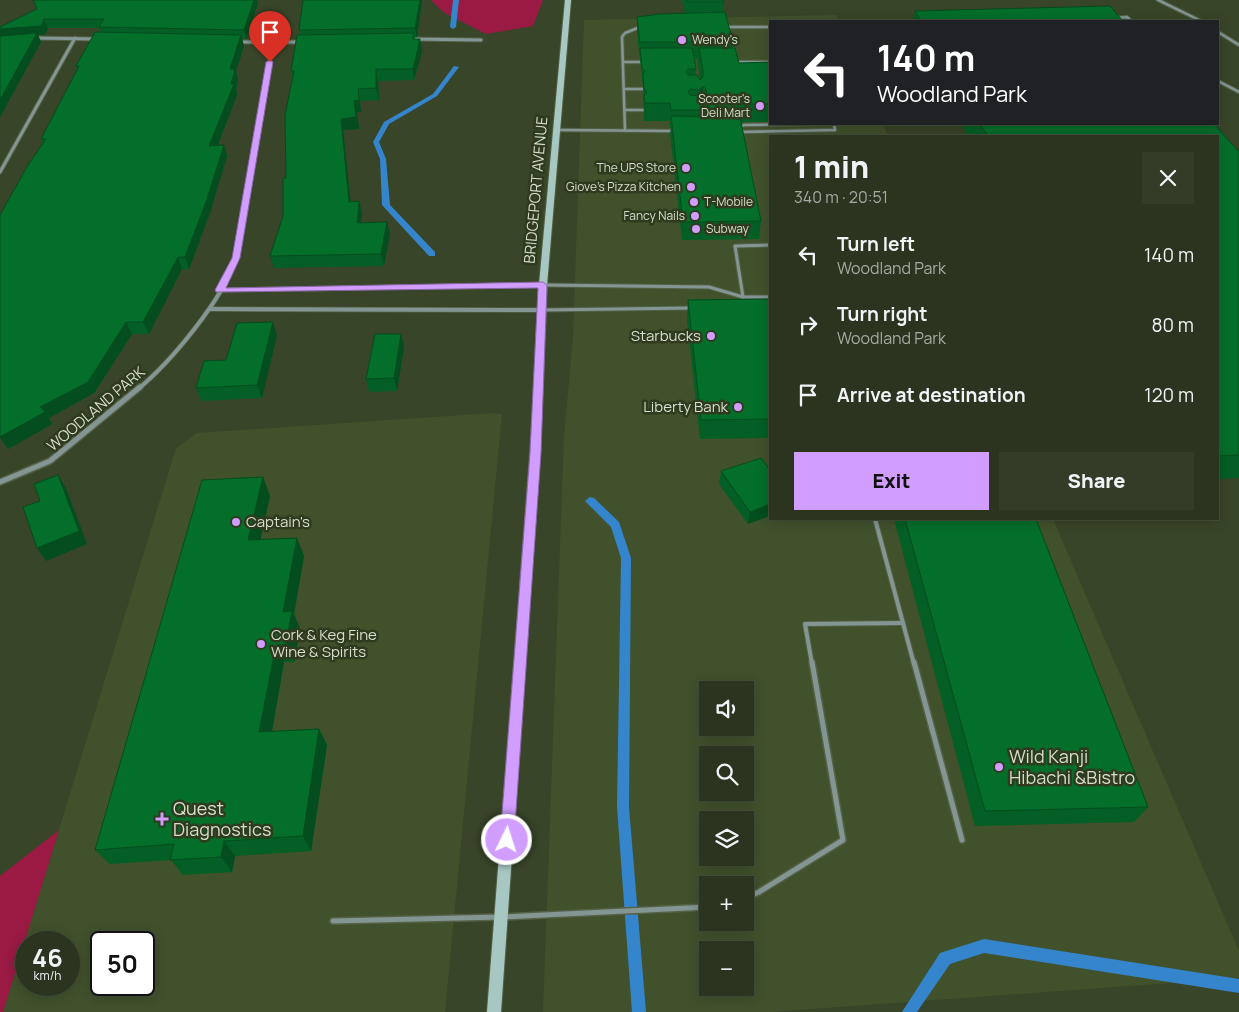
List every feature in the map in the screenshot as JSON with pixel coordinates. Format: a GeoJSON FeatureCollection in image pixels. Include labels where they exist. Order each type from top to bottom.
{"type":"FeatureCollection","features":[{"type":"Feature","properties":{"kind":"main road","name":"BRIDGEPORT AVENUE"},"geometry":{"type":"LineString","coordinates":[[494,1012],[535,453],[543,285],[568,0]]}},
{"type":"Feature","properties":{"kind":"street"},"geometry":{"type":"LineString","coordinates":[[0,172],[75,38]]}},
{"type":"Feature","properties":{"kind":"street"},"geometry":{"type":"LineString","coordinates":[[27,39],[105,39]]}},
{"type":"Feature","properties":{"kind":"street"},"geometry":{"type":"LineString","coordinates":[[407,40],[481,40]]}},
{"type":"Feature","properties":{"kind":"street"},"geometry":{"type":"LineString","coordinates":[[234,42],[302,42]]}},
{"type":"Feature","properties":{"kind":"street","name":"WOODLAND PARK"},"geometry":{"type":"LineString","coordinates":[[0,482],[50,461],[151,378],[210,309],[236,258],[273,43]]}},
{"type":"Feature","properties":{"kind":"street"},"geometry":{"type":"LineString","coordinates":[[220,290],[543,285]]}},
{"type":"Feature","properties":{"kind":"street"},"geometry":{"type":"LineString","coordinates":[[210,309],[542,310]]}},
{"type":"Feature","properties":{"kind":"lane"},"geometry":{"type":"LineString","coordinates":[[1158,0],[1199,20]]}},
{"type":"Feature","properties":{"kind":"lane"},"geometry":{"type":"LineString","coordinates":[[1107,18],[1127,18],[1130,20]]}},
{"type":"Feature","properties":{"kind":"lane"},"geometry":{"type":"LineString","coordinates":[[625,130],[622,38],[625,33],[640,27]]}},
{"type":"Feature","properties":{"kind":"lane"},"geometry":{"type":"LineString","coordinates":[[724,27],[769,27]]}},
{"type":"Feature","properties":{"kind":"lane"},"geometry":{"type":"LineString","coordinates":[[1219,33],[1239,45]]}},
{"type":"Feature","properties":{"kind":"lane"},"geometry":{"type":"LineString","coordinates":[[624,62],[644,62]]}},
{"type":"Feature","properties":{"kind":"lane"},"geometry":{"type":"LineString","coordinates":[[732,62],[769,62]]}},
{"type":"Feature","properties":{"kind":"lane"},"geometry":{"type":"LineString","coordinates":[[1219,82],[1239,92]]}},
{"type":"Feature","properties":{"kind":"lane"},"geometry":{"type":"LineString","coordinates":[[625,89],[642,89]]}},
{"type":"Feature","properties":{"kind":"lane"},"geometry":{"type":"LineString","coordinates":[[625,110],[644,110]]}},
{"type":"Feature","properties":{"kind":"lane"},"geometry":{"type":"LineString","coordinates":[[737,130],[744,125],[769,125]]}},
{"type":"Feature","properties":{"kind":"lane"},"geometry":{"type":"LineString","coordinates":[[737,130],[781,134],[835,130],[834,125]]}},
{"type":"Feature","properties":{"kind":"lane"},"geometry":{"type":"LineString","coordinates":[[557,130],[676,131]]}},
{"type":"Feature","properties":{"kind":"lane"},"geometry":{"type":"LineString","coordinates":[[742,297],[734,246],[769,245]]}},
{"type":"Feature","properties":{"kind":"lane"},"geometry":{"type":"LineString","coordinates":[[543,285],[709,287],[742,297],[769,297]]}},
{"type":"Feature","properties":{"kind":"lane"},"geometry":{"type":"LineString","coordinates":[[734,300],[742,297]]}},
{"type":"Feature","properties":{"kind":"lane"},"geometry":{"type":"LineString","coordinates":[[542,310],[698,308]]}},
{"type":"Feature","properties":{"kind":"lane"},"geometry":{"type":"LineString","coordinates":[[875,520],[962,840]]}},
{"type":"Feature","properties":{"kind":"lane"},"geometry":{"type":"LineString","coordinates":[[754,894],[843,840],[805,624],[903,624]]}},
{"type":"Feature","properties":{"kind":"lane"},"geometry":{"type":"LineString","coordinates":[[333,921],[502,917],[699,907]]}},
{"type":"Feature","properties":{"kind":"shaded area"},"geometry":{"type":"Polygon","coordinates":[[[431,0],[543,0],[533,26],[486,34],[443,12],[431,0]]]}},
{"type":"Feature","properties":{"kind":"shaded area"},"geometry":{"type":"Polygon","coordinates":[[[836,15],[838,20],[769,20],[769,125],[883,125],[888,135],[769,135],[769,520],[1053,520],[1239,951],[1239,978],[770,1012],[543,1012],[564,436],[573,338],[584,20],[836,15]]]}},
{"type":"Feature","properties":{"kind":"shaded area"},"geometry":{"type":"Polygon","coordinates":[[[492,413],[502,414],[445,1012],[3,1012],[15,973],[15,996],[80,996],[80,931],[28,931],[176,448],[197,433],[492,413]]]}},
{"type":"Feature","properties":{"kind":"shaded area"},"geometry":{"type":"Polygon","coordinates":[[[59,830],[28,931],[15,931],[15,973],[3,1012],[0,1012],[0,876],[59,830]]]}},
{"type":"Feature","properties":{"kind":"building"},"geometry":{"type":"Polygon","coordinates":[[[33,0],[254,0],[244,30],[99,27],[104,19],[44,19],[41,26],[0,29],[0,27],[37,9],[33,0]]]}},
{"type":"Feature","properties":{"kind":"building"},"geometry":{"type":"Polygon","coordinates":[[[303,0],[420,0],[415,28],[299,30],[303,0]]]}},
{"type":"Feature","properties":{"kind":"building"},"geometry":{"type":"Polygon","coordinates":[[[687,0],[723,0],[724,2],[687,2],[687,0]]]}},
{"type":"Feature","properties":{"kind":"building"},"geometry":{"type":"Polygon","coordinates":[[[1110,6],[1122,20],[920,20],[915,11],[1110,6]]]}},
{"type":"Feature","properties":{"kind":"building"},"geometry":{"type":"Polygon","coordinates":[[[725,12],[733,42],[640,42],[637,17],[660,14],[725,12]]]}},
{"type":"Feature","properties":{"kind":"building"},"geometry":{"type":"Polygon","coordinates":[[[95,32],[241,35],[230,69],[235,69],[231,84],[234,84],[209,146],[224,145],[206,202],[185,257],[178,257],[143,322],[126,322],[88,382],[40,407],[45,412],[0,437],[0,215],[28,165],[46,139],[41,139],[79,66],[76,66],[95,32]]]}},
{"type":"Feature","properties":{"kind":"building"},"geometry":{"type":"Polygon","coordinates":[[[37,33],[0,100],[0,36],[37,33]]]}},
{"type":"Feature","properties":{"kind":"building"},"geometry":{"type":"Polygon","coordinates":[[[414,33],[413,39],[420,39],[413,69],[376,69],[376,88],[358,89],[359,100],[354,101],[356,117],[341,119],[349,202],[359,201],[357,223],[387,222],[381,254],[270,256],[283,216],[283,178],[286,178],[285,115],[294,71],[291,71],[297,35],[414,33]]]}},
{"type":"Feature","properties":{"kind":"building"},"geometry":{"type":"Polygon","coordinates":[[[640,48],[692,48],[696,69],[688,69],[686,72],[688,75],[697,75],[700,80],[703,77],[703,71],[699,48],[735,48],[739,63],[769,62],[769,104],[737,104],[738,107],[731,111],[710,110],[706,89],[703,86],[700,90],[690,89],[688,93],[701,96],[704,110],[671,110],[670,103],[645,103],[644,96],[647,92],[644,89],[643,75],[645,71],[642,69],[640,48]]]}},
{"type":"Feature","properties":{"kind":"building"},"geometry":{"type":"Polygon","coordinates":[[[671,116],[740,117],[761,221],[683,222],[671,116]]]}},
{"type":"Feature","properties":{"kind":"building"},"geometry":{"type":"Polygon","coordinates":[[[981,125],[1215,125],[1239,152],[1239,455],[1219,456],[1219,135],[987,135],[981,125]]]}},
{"type":"Feature","properties":{"kind":"building"},"geometry":{"type":"Polygon","coordinates":[[[769,299],[769,419],[701,420],[688,300],[769,299]]]}},
{"type":"Feature","properties":{"kind":"building"},"geometry":{"type":"Polygon","coordinates":[[[273,322],[257,385],[196,388],[204,361],[226,360],[237,323],[273,322]]]}},
{"type":"Feature","properties":{"kind":"building"},"geometry":{"type":"Polygon","coordinates":[[[375,334],[401,334],[394,378],[366,379],[375,334]]]}},
{"type":"Feature","properties":{"kind":"building"},"geometry":{"type":"Polygon","coordinates":[[[761,458],[769,469],[769,504],[750,512],[721,471],[761,458]]]}},
{"type":"Feature","properties":{"kind":"building"},"geometry":{"type":"Polygon","coordinates":[[[58,475],[79,531],[37,548],[23,507],[40,501],[34,484],[58,475]]]}},
{"type":"Feature","properties":{"kind":"building"},"geometry":{"type":"Polygon","coordinates":[[[263,477],[248,540],[297,538],[283,612],[292,611],[286,644],[276,645],[259,732],[319,729],[303,836],[224,841],[221,857],[170,860],[174,844],[95,850],[202,480],[263,477]]]}},
{"type":"Feature","properties":{"kind":"building"},"geometry":{"type":"Polygon","coordinates":[[[905,520],[1036,520],[1148,807],[985,811],[905,520]]]}},
{"type":"Feature","properties":{"kind":"waterway"},"geometry":{"type":"LineString","coordinates":[[453,27],[456,0]]}},
{"type":"Feature","properties":{"kind":"waterway"},"geometry":{"type":"LineString","coordinates":[[432,254],[386,205],[383,159],[376,142],[386,123],[435,95],[456,67]]}},
{"type":"Feature","properties":{"kind":"waterway"},"geometry":{"type":"LineString","coordinates":[[590,501],[615,525],[626,558],[623,807],[639,1012]]}},
{"type":"Feature","properties":{"kind":"waterway"},"geometry":{"type":"LineString","coordinates":[[909,1012],[945,958],[984,946],[1239,986]]}},
{"type":"Feature","properties":{"kind":"place","name":"Wendy's"},"geometry":{"type":"Point","coordinates":[682,40]}},
{"type":"Feature","properties":{"kind":"place","name":"Scooter's Deli Mart"},"geometry":{"type":"Point","coordinates":[760,106]}},
{"type":"Feature","properties":{"kind":"place","name":"The UPS Store"},"geometry":{"type":"Point","coordinates":[686,168]}},
{"type":"Feature","properties":{"kind":"place","name":"Giove's Pizza Kitchen"},"geometry":{"type":"Point","coordinates":[691,187]}},
{"type":"Feature","properties":{"kind":"place","name":"T-Mobile"},"geometry":{"type":"Point","coordinates":[694,202]}},
{"type":"Feature","properties":{"kind":"place","name":"Fancy Nails"},"geometry":{"type":"Point","coordinates":[695,216]}},
{"type":"Feature","properties":{"kind":"place","name":"Subway"},"geometry":{"type":"Point","coordinates":[696,229]}},
{"type":"Feature","properties":{"kind":"place","name":"Starbucks"},"geometry":{"type":"Point","coordinates":[711,336]}},
{"type":"Feature","properties":{"kind":"place","name":"Liberty Bank"},"geometry":{"type":"Point","coordinates":[738,407]}},
{"type":"Feature","properties":{"kind":"place","name":"Captain's"},"geometry":{"type":"Point","coordinates":[236,522]}},
{"type":"Feature","properties":{"kind":"place","name":"Cork & Keg Fine Wine & Spirits"},"geometry":{"type":"Point","coordinates":[261,644]}},
{"type":"Feature","properties":{"kind":"place","name":"Wild Kanji Hibachi &Bistro"},"geometry":{"type":"Point","coordinates":[999,767]}},
{"type":"Feature","properties":{"kind":"place","name":"Quest Diagnostics"},"geometry":{"type":"Point","coordinates":[162,819]}},
{"type":"Feature","properties":{"kind":"route"},"geometry":{"type":"LineString","coordinates":[[270,62],[236,258],[220,290],[543,285],[535,453],[507,840]]}}]}
